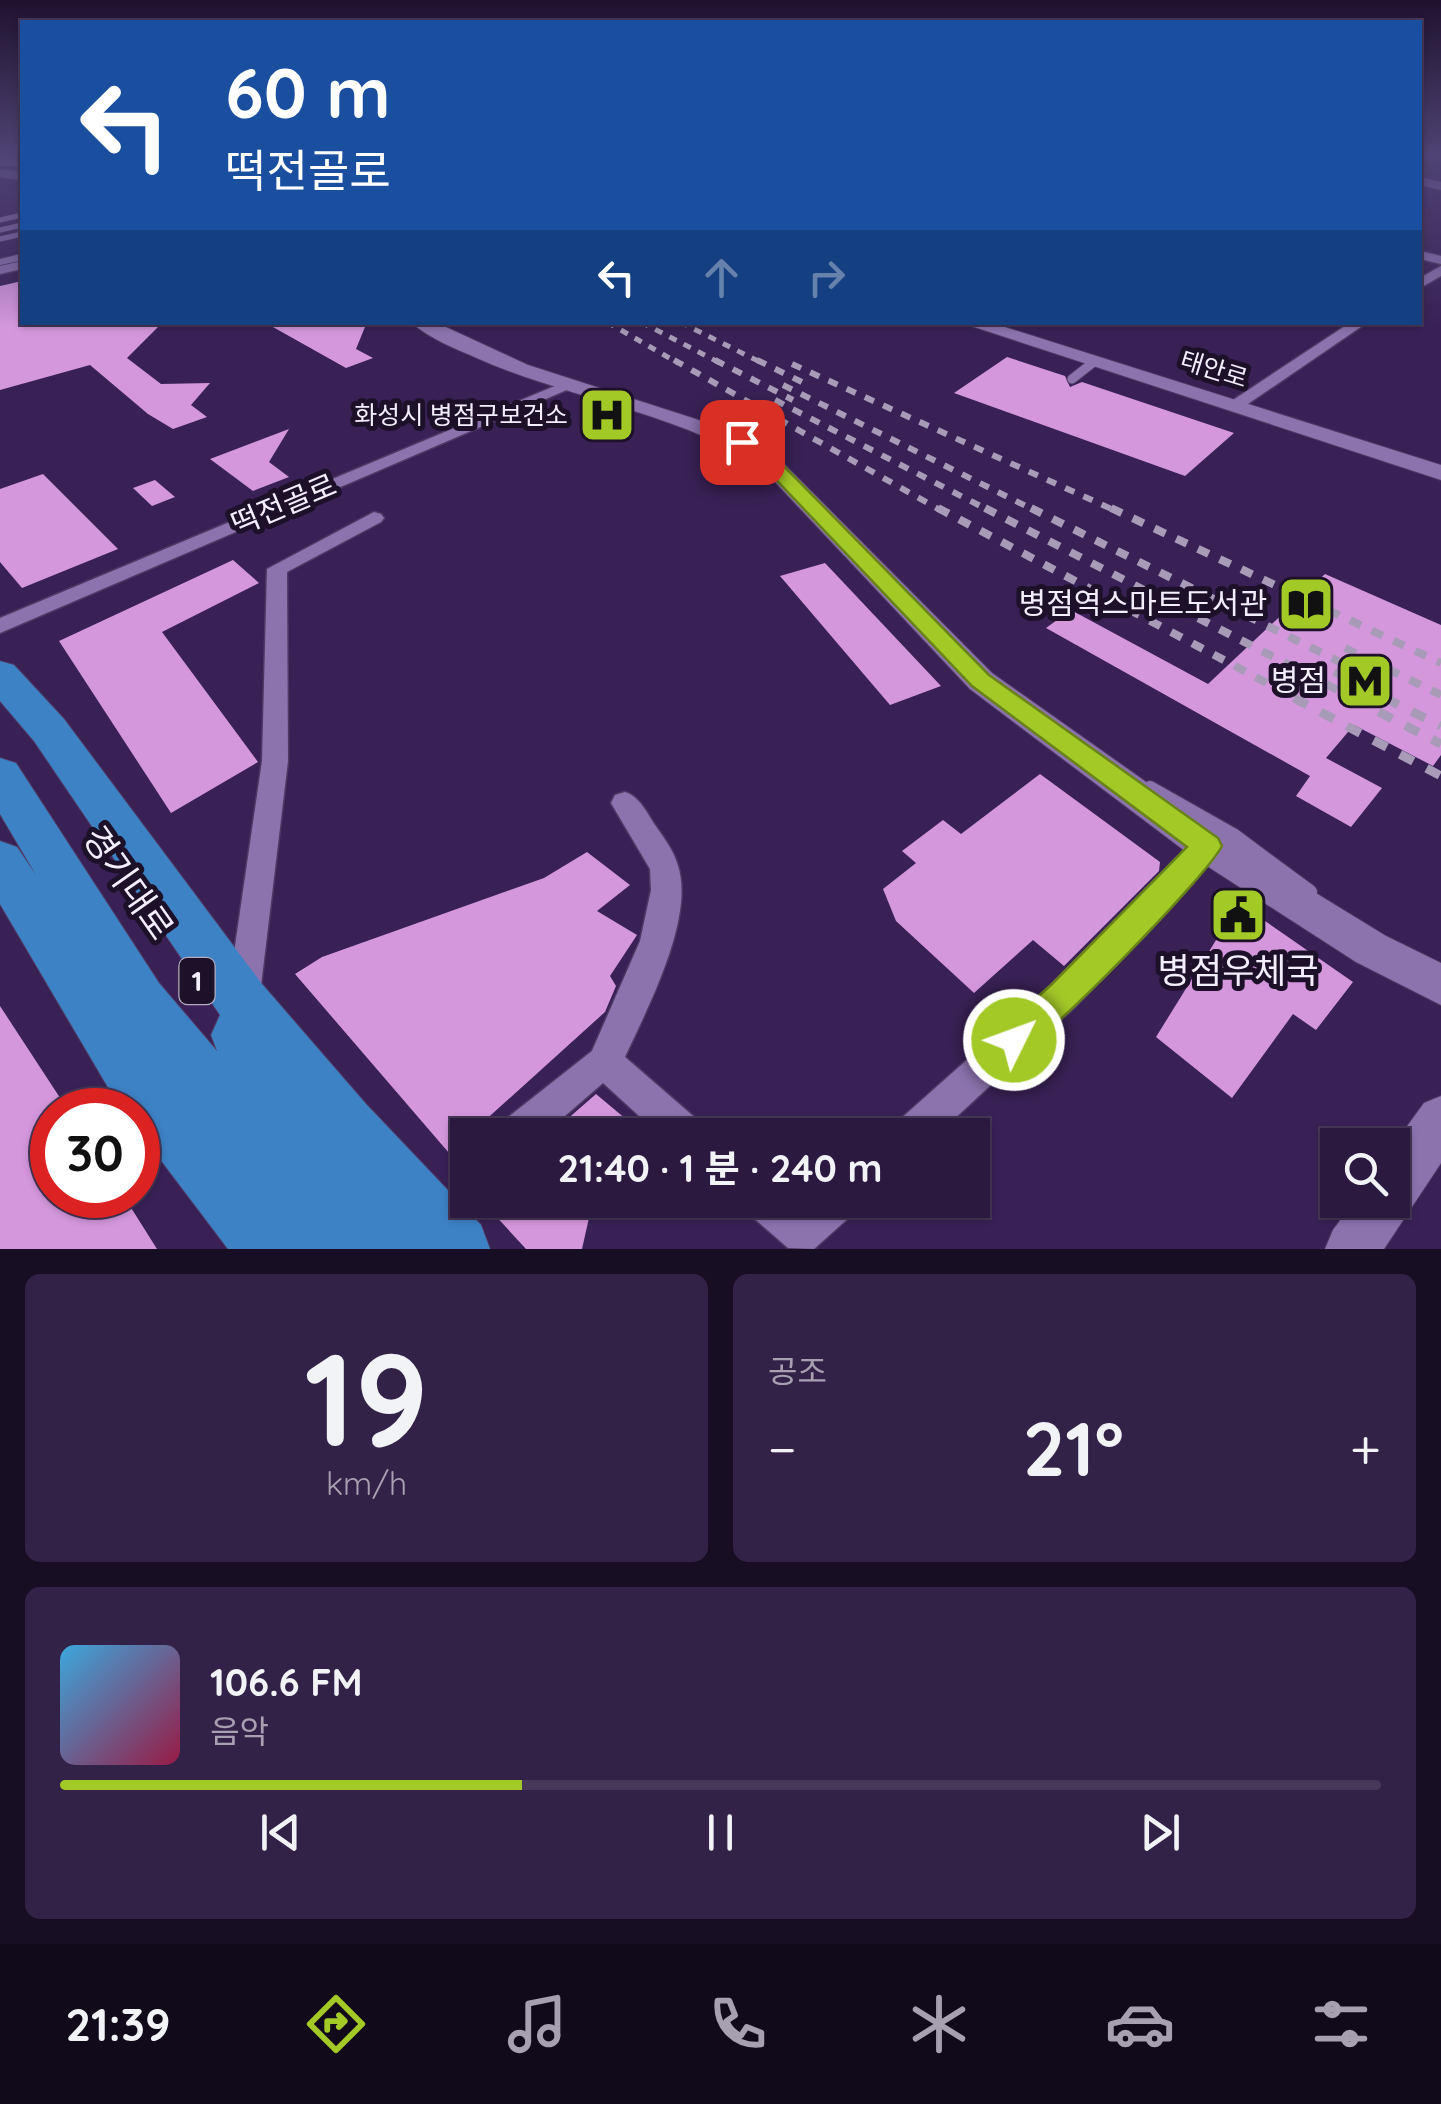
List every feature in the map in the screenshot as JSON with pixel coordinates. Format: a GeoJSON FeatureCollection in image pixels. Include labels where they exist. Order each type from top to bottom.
{"type":"FeatureCollection","features":[{"type":"Feature","properties":{"kind":"main road","name":"경기대로"},"geometry":{"type":"LineString","coordinates":[[0,675],[49,730],[243,1002],[344,1126],[456,1249]]}},
{"type":"Feature","properties":{"kind":"main road","name":"경기대로"},"geometry":{"type":"LineString","coordinates":[[0,704],[188,969],[408,1249]]}},
{"type":"Feature","properties":{"kind":"main road","name":"경기대로"},"geometry":{"type":"LineString","coordinates":[[0,775],[140,1001],[342,1249]]}},
{"type":"Feature","properties":{"kind":"main road"},"geometry":{"type":"LineString","coordinates":[[0,862],[140,1085],[270,1249]]}},
{"type":"Feature","properties":{"kind":"street"},"geometry":{"type":"LineString","coordinates":[[425,325],[461,346],[568,386],[742,442],[768,461],[980,680],[1207,846],[1350,936],[1437,975]]}},
{"type":"Feature","properties":{"kind":"street","name":"태안로"},"geometry":{"type":"LineString","coordinates":[[978,325],[1441,474]]}},
{"type":"Feature","properties":{"kind":"street"},"geometry":{"type":"LineString","coordinates":[[1236,405],[1356,325]]}},
{"type":"Feature","properties":{"kind":"street","name":"떡전골로"},"geometry":{"type":"LineString","coordinates":[[0,626],[568,386]]}},
{"type":"Feature","properties":{"kind":"street"},"geometry":{"type":"LineString","coordinates":[[243,1002],[275,761],[277,569],[374,518]]}},
{"type":"Feature","properties":{"kind":"street"},"geometry":{"type":"LineString","coordinates":[[602,1066],[643,975],[662,921],[664,868],[625,803]]}},
{"type":"Feature","properties":{"kind":"street"},"geometry":{"type":"LineString","coordinates":[[929,1118],[1063,996],[1207,846]]}},
{"type":"Feature","properties":{"kind":"street"},"geometry":{"type":"LineString","coordinates":[[535,1118],[595,1068],[608,1065],[668,1118]]}},
{"type":"Feature","properties":{"kind":"street"},"geometry":{"type":"LineString","coordinates":[[1410,1164],[1441,1120]]}},
{"type":"Feature","properties":{"kind":"street"},"geometry":{"type":"LineString","coordinates":[[784,1218],[802,1234],[819,1218]]}},
{"type":"Feature","properties":{"kind":"street"},"geometry":{"type":"LineString","coordinates":[[1352,1249],[1374,1218]]}},
{"type":"Feature","properties":{"kind":"lane"},"geometry":{"type":"LineString","coordinates":[[2,243],[20,235]]}},
{"type":"Feature","properties":{"kind":"lane"},"geometry":{"type":"LineString","coordinates":[[12,237],[20,241]]}},
{"type":"Feature","properties":{"kind":"lane"},"geometry":{"type":"LineString","coordinates":[[1072,378],[1095,362]]}},
{"type":"Feature","properties":{"kind":"lane"},"geometry":{"type":"LineString","coordinates":[[1088,759],[1183,803],[1272,860],[1312,893],[1350,936]]}},
{"type":"Feature","properties":{"kind":"building"},"geometry":{"type":"Polygon","coordinates":[[[20,281],[20,325],[160,325],[127,358],[161,384],[210,383],[191,405],[207,417],[173,429],[148,414],[90,365],[0,390],[0,286],[20,281]]]}},
{"type":"Feature","properties":{"kind":"building"},"geometry":{"type":"Polygon","coordinates":[[[269,325],[366,325],[356,349],[373,358],[346,368],[269,325]]]}},
{"type":"Feature","properties":{"kind":"building"},"geometry":{"type":"Polygon","coordinates":[[[1007,357],[1065,376],[1070,387],[1082,382],[1234,433],[1185,476],[954,393],[1007,357]]]}},
{"type":"Feature","properties":{"kind":"building"},"geometry":{"type":"Polygon","coordinates":[[[289,429],[269,462],[289,477],[253,491],[210,459],[289,429]]]}},
{"type":"Feature","properties":{"kind":"building"},"geometry":{"type":"Polygon","coordinates":[[[43,474],[118,549],[22,588],[0,562],[0,489],[43,474]]]}},
{"type":"Feature","properties":{"kind":"building"},"geometry":{"type":"Polygon","coordinates":[[[155,480],[175,497],[152,506],[133,488],[155,480]]]}},
{"type":"Feature","properties":{"kind":"building"},"geometry":{"type":"Polygon","coordinates":[[[233,560],[259,583],[162,632],[258,762],[171,813],[59,641],[233,560]]]}},
{"type":"Feature","properties":{"kind":"building"},"geometry":{"type":"Polygon","coordinates":[[[825,563],[941,686],[890,705],[780,576],[825,563]]]}},
{"type":"Feature","properties":{"kind":"building"},"geometry":{"type":"Polygon","coordinates":[[[1325,574],[1441,625],[1441,755],[1433,766],[1354,725],[1326,758],[1382,788],[1351,827],[1296,796],[1310,776],[1046,628],[1071,610],[1208,684],[1325,574]]]}},
{"type":"Feature","properties":{"kind":"building"},"geometry":{"type":"Polygon","coordinates":[[[1040,774],[1160,862],[1159,871],[1064,966],[1033,940],[974,993],[896,921],[883,889],[916,863],[902,851],[943,820],[961,834],[1040,774]]]}},
{"type":"Feature","properties":{"kind":"building"},"geometry":{"type":"Polygon","coordinates":[[[587,852],[630,885],[597,911],[637,935],[610,976],[616,986],[605,1012],[488,1118],[450,1118],[449,1153],[295,974],[322,957],[544,878],[587,852]]]}},
{"type":"Feature","properties":{"kind":"building"},"geometry":{"type":"Polygon","coordinates":[[[1239,903],[1353,982],[1316,1030],[1293,1014],[1232,1098],[1156,1037],[1239,903]]]}},
{"type":"Feature","properties":{"kind":"building"},"geometry":{"type":"Polygon","coordinates":[[[0,1006],[54,1088],[30,1088],[30,1218],[137,1218],[157,1249],[0,1249],[0,1006]]]}},
{"type":"Feature","properties":{"kind":"building"},"geometry":{"type":"Polygon","coordinates":[[[596,1094],[625,1118],[568,1118],[596,1094]]]}},
{"type":"Feature","properties":{"kind":"building"},"geometry":{"type":"Polygon","coordinates":[[[498,1218],[589,1218],[582,1249],[526,1249],[498,1218]]]}},
{"type":"Feature","properties":{"kind":"railway"},"geometry":{"type":"LineString","coordinates":[[612,325],[678,363]]}},
{"type":"Feature","properties":{"kind":"railway"},"geometry":{"type":"LineString","coordinates":[[647,325],[720,363]]}},
{"type":"Feature","properties":{"kind":"railway"},"geometry":{"type":"LineString","coordinates":[[686,325],[762,363]]}},
{"type":"Feature","properties":{"kind":"railway"},"geometry":{"type":"LineString","coordinates":[[674,360],[942,511]]}},
{"type":"Feature","properties":{"kind":"railway"},"geometry":{"type":"LineString","coordinates":[[715,360],[793,400]]}},
{"type":"Feature","properties":{"kind":"railway"},"geometry":{"type":"LineString","coordinates":[[757,360],[806,384]]}},
{"type":"Feature","properties":{"kind":"railway"},"geometry":{"type":"LineString","coordinates":[[792,364],[1116,511]]}},
{"type":"Feature","properties":{"kind":"railway"},"geometry":{"type":"LineString","coordinates":[[783,385],[1036,511]]}},
{"type":"Feature","properties":{"kind":"railway"},"geometry":{"type":"LineString","coordinates":[[775,400],[990,511]]}},
{"type":"Feature","properties":{"kind":"railway"},"geometry":{"type":"LineString","coordinates":[[938,508],[1299,700]]}},
{"type":"Feature","properties":{"kind":"railway"},"geometry":{"type":"LineString","coordinates":[[985,508],[1357,700]]}},
{"type":"Feature","properties":{"kind":"railway"},"geometry":{"type":"LineString","coordinates":[[1031,508],[1356,670]]}},
{"type":"Feature","properties":{"kind":"railway"},"geometry":{"type":"LineString","coordinates":[[1111,508],[1441,663]]}},
{"type":"Feature","properties":{"kind":"railway"},"geometry":{"type":"LineString","coordinates":[[1345,648],[1441,695]]}},
{"type":"Feature","properties":{"kind":"railway"},"geometry":{"type":"LineString","coordinates":[[1334,672],[1390,700]]}},
{"type":"Feature","properties":{"kind":"railway"},"geometry":{"type":"LineString","coordinates":[[1294,698],[1441,776]]}},
{"type":"Feature","properties":{"kind":"railway"},"geometry":{"type":"LineString","coordinates":[[1352,698],[1441,744]]}},
{"type":"Feature","properties":{"kind":"railway"},"geometry":{"type":"LineString","coordinates":[[1385,698],[1441,726]]}},
{"type":"Feature","properties":{"kind":"place","name":"화성시 병점구보건소"},"geometry":{"type":"Point","coordinates":[607,415]}},
{"type":"Feature","properties":{"kind":"place","name":"병점역스마트도서관"},"geometry":{"type":"Point","coordinates":[1306,604]}},
{"type":"Feature","properties":{"kind":"place","name":"병점"},"geometry":{"type":"Point","coordinates":[1365,681]}},
{"type":"Feature","properties":{"kind":"place","name":"병점우체국"},"geometry":{"type":"Point","coordinates":[1238,915]}},
{"type":"Feature","properties":{"kind":"route"},"geometry":{"type":"LineString","coordinates":[[742,442],[768,461],[980,680],[1207,846],[1063,996],[1014,1040]]}}]}
